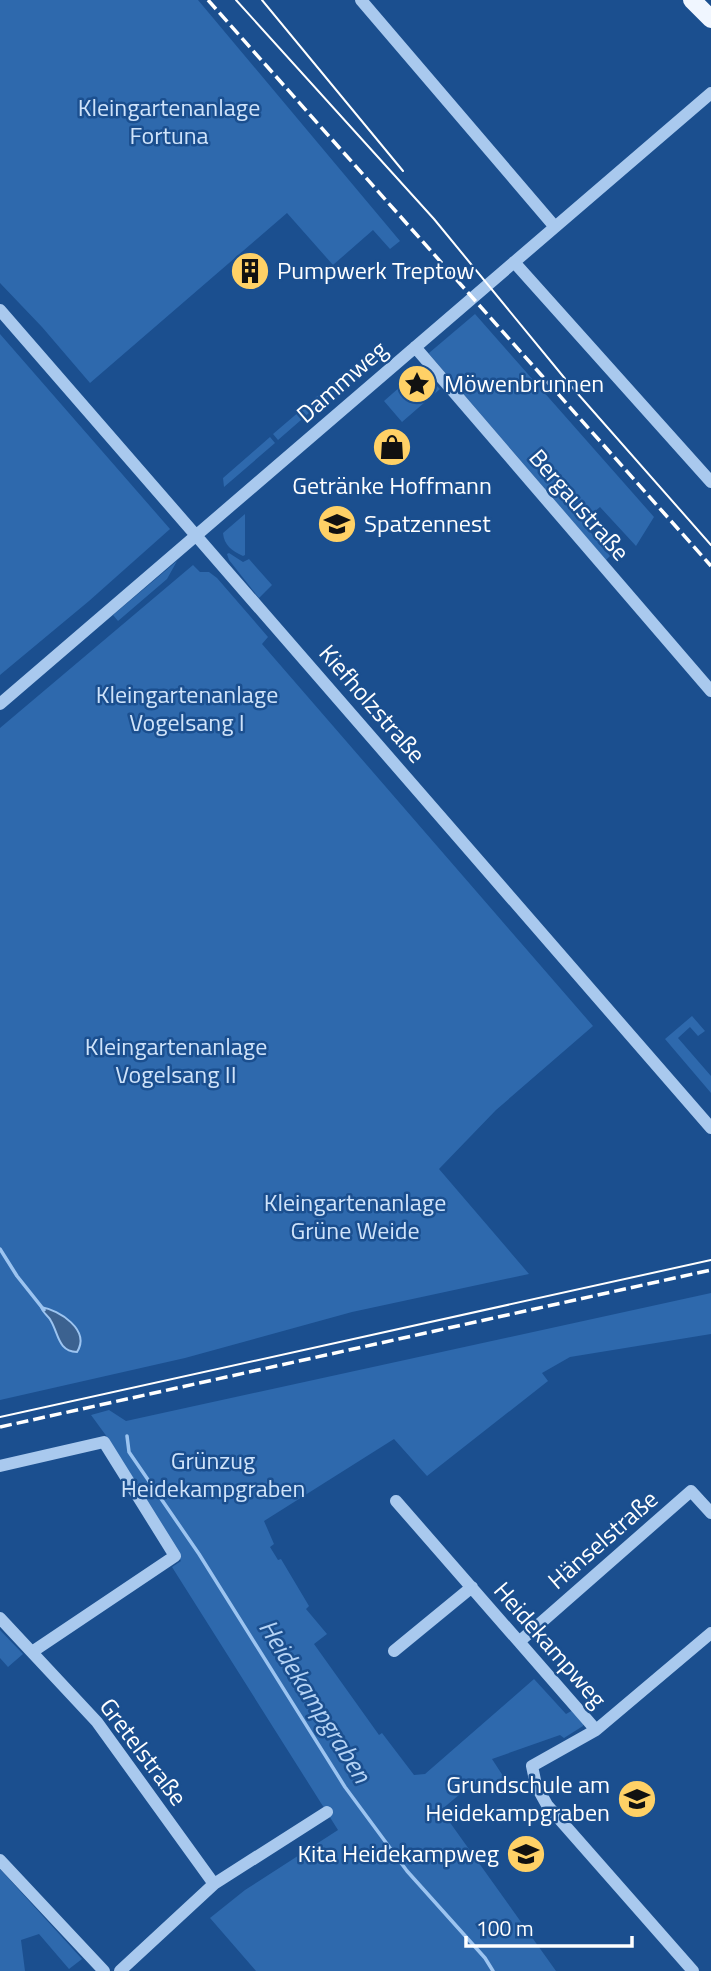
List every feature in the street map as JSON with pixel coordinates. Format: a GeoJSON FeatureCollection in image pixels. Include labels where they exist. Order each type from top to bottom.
{"type":"FeatureCollection","features":[{"type":"Feature","properties":{"kind":"main road"},"geometry":{"type":"LineString","coordinates":[[692,0],[711,19]]}},
{"type":"Feature","properties":{"kind":"street"},"geometry":{"type":"LineString","coordinates":[[361,0],[555,227]]}},
{"type":"Feature","properties":{"kind":"street","name":"Dammweg"},"geometry":{"type":"LineString","coordinates":[[0,704],[711,93]]}},
{"type":"Feature","properties":{"kind":"street"},"geometry":{"type":"LineString","coordinates":[[514,262],[711,482]]}},
{"type":"Feature","properties":{"kind":"street","name":"Kiefholzstraße"},"geometry":{"type":"LineString","coordinates":[[0,310],[711,1128]]}},
{"type":"Feature","properties":{"kind":"street","name":"Bergaustraße"},"geometry":{"type":"LineString","coordinates":[[415,347],[711,691]]}},
{"type":"Feature","properties":{"kind":"street"},"geometry":{"type":"LineString","coordinates":[[0,1466],[104,1442],[175,1556],[32,1652]]}},
{"type":"Feature","properties":{"kind":"street","name":"Hänselstraße"},"geometry":{"type":"LineString","coordinates":[[520,1641],[691,1490],[711,1513]]}},
{"type":"Feature","properties":{"kind":"street","name":"Heidekampweg"},"geometry":{"type":"LineString","coordinates":[[396,1501],[596,1730]]}},
{"type":"Feature","properties":{"kind":"street","name":"Heidekampweg"},"geometry":{"type":"LineString","coordinates":[[394,1651],[472,1587]]}},
{"type":"Feature","properties":{"kind":"street","name":"Gretelstraße"},"geometry":{"type":"LineString","coordinates":[[0,1618],[97,1722],[214,1884]]}},
{"type":"Feature","properties":{"kind":"street"},"geometry":{"type":"LineString","coordinates":[[693,1971],[547,1805],[536,1785],[532,1766],[596,1730],[711,1633]]}},
{"type":"Feature","properties":{"kind":"street"},"geometry":{"type":"LineString","coordinates":[[120,1971],[214,1884],[327,1812]]}},
{"type":"Feature","properties":{"kind":"street"},"geometry":{"type":"LineString","coordinates":[[0,1860],[104,1971]]}},
{"type":"Feature","properties":{"kind":"green space","name":"Kleingartenanlage Fortuna"},"geometry":{"type":"Polygon","coordinates":[[[0,0],[198,0],[400,241],[390,249],[373,230],[333,265],[287,213],[90,383],[0,283],[0,0]]]}},
{"type":"Feature","properties":{"kind":"green space"},"geometry":{"type":"Polygon","coordinates":[[[475,314],[654,517],[636,546],[600,507],[582,522],[610,556],[606,560],[430,355],[429,353],[475,314]]]}},
{"type":"Feature","properties":{"kind":"green space"},"geometry":{"type":"Polygon","coordinates":[[[0,334],[170,529],[0,675],[0,334]]]}},
{"type":"Feature","properties":{"kind":"green space"},"geometry":{"type":"Polygon","coordinates":[[[342,375],[347,380],[278,440],[273,434],[342,375]]]}},
{"type":"Feature","properties":{"kind":"green space"},"geometry":{"type":"Polygon","coordinates":[[[409,379],[416,387],[423,382],[428,388],[434,383],[440,389],[402,422],[384,401],[409,379]]]}},
{"type":"Feature","properties":{"kind":"green space"},"geometry":{"type":"Polygon","coordinates":[[[270,437],[275,443],[224,487],[223,478],[270,437]]]}},
{"type":"Feature","properties":{"kind":"green space"},"geometry":{"type":"Polygon","coordinates":[[[245,514],[243,556],[229,547],[223,533],[245,514]]]}},
{"type":"Feature","properties":{"kind":"green space"},"geometry":{"type":"Polygon","coordinates":[[[229,553],[243,562],[249,559],[272,585],[259,598],[229,560],[229,553]]]}},
{"type":"Feature","properties":{"kind":"green space"},"geometry":{"type":"Polygon","coordinates":[[[177,561],[167,579],[118,621],[113,615],[177,561]]]}},
{"type":"Feature","properties":{"kind":"green space"},"geometry":{"type":"Polygon","coordinates":[[[193,565],[200,572],[209,572],[217,578],[268,637],[262,644],[593,1026],[496,1110],[439,1169],[529,1274],[352,1312],[185,1358],[0,1400],[0,728],[193,565]]]}},
{"type":"Feature","properties":{"kind":"green space"},"geometry":{"type":"Polygon","coordinates":[[[692,1016],[705,1031],[698,1036],[690,1027],[678,1038],[711,1076],[711,1093],[665,1039],[692,1016]]]}},
{"type":"Feature","properties":{"kind":"green space","name":"Grünzug Heidekampgraben"},"geometry":{"type":"Polygon","coordinates":[[[711,1293],[711,1334],[570,1357],[542,1373],[548,1381],[427,1476],[394,1439],[264,1521],[274,1544],[270,1547],[278,1560],[281,1559],[309,1606],[306,1609],[327,1634],[314,1644],[379,1735],[382,1733],[414,1775],[425,1774],[534,1679],[566,1714],[573,1710],[583,1721],[583,1726],[564,1738],[560,1735],[492,1759],[507,1782],[472,1784],[441,1810],[556,1971],[256,1971],[210,1918],[245,1890],[338,1830],[172,1567],[181,1561],[110,1441],[91,1415],[109,1410],[126,1421],[711,1293]]]}},
{"type":"Feature","properties":{"kind":"green space"},"geometry":{"type":"Polygon","coordinates":[[[0,1630],[23,1654],[8,1667],[0,1658],[0,1630]]]}},
{"type":"Feature","properties":{"kind":"green space"},"geometry":{"type":"Polygon","coordinates":[[[0,1869],[82,1959],[69,1969],[39,1934],[21,1940],[25,1971],[0,1971],[0,1869]]]}},
{"type":"Feature","properties":{"kind":"shaded area"},"geometry":{"type":"Polygon","coordinates":[[[41,1307],[56,1312],[77,1329],[80,1344],[77,1352],[66,1349],[41,1307]]]}},
{"type":"Feature","properties":{"kind":"waterway","name":"Heidekampgraben"},"geometry":{"type":"LineString","coordinates":[[0,1249],[44,1310]]}},
{"type":"Feature","properties":{"kind":"waterway","name":"Heidekampgraben"},"geometry":{"type":"LineString","coordinates":[[127,1436],[129,1452],[199,1554],[345,1787],[407,1871],[485,1958],[493,1971]]}},
{"type":"Feature","properties":{"kind":"tram line"},"geometry":{"type":"LineString","coordinates":[[236,0],[434,219],[571,386],[711,545]]}},
{"type":"Feature","properties":{"kind":"tram line"},"geometry":{"type":"LineString","coordinates":[[262,0],[403,171]]}},
{"type":"Feature","properties":{"kind":"tram line"},"geometry":{"type":"LineString","coordinates":[[0,1417],[711,1260]]}},
{"type":"Feature","properties":{"kind":"railway"},"geometry":{"type":"LineString","coordinates":[[208,0],[711,566]]}},
{"type":"Feature","properties":{"kind":"railway"},"geometry":{"type":"LineString","coordinates":[[0,1427],[711,1270]]}},
{"type":"Feature","properties":{"kind":"place","name":"Pumpwerk Treptow"},"geometry":{"type":"Point","coordinates":[250,271]}},
{"type":"Feature","properties":{"kind":"place","name":"Möwenbrunnen"},"geometry":{"type":"Point","coordinates":[417,384]}},
{"type":"Feature","properties":{"kind":"place","name":"Getränke Hoffmann"},"geometry":{"type":"Point","coordinates":[392,447]}},
{"type":"Feature","properties":{"kind":"place","name":"Spatzennest"},"geometry":{"type":"Point","coordinates":[337,524]}},
{"type":"Feature","properties":{"kind":"place","name":"Grundschule am Heidekampgraben"},"geometry":{"type":"Point","coordinates":[637,1799]}},
{"type":"Feature","properties":{"kind":"place","name":"Kita Heidekampweg"},"geometry":{"type":"Point","coordinates":[526,1854]}},
{"type":"Feature","properties":{"kind":"park label","name":"Kleingartenanlage Vogelsang I"},"geometry":{"type":"Point","coordinates":[187,709]}},
{"type":"Feature","properties":{"kind":"park label","name":"Kleingartenanlage Vogelsang II"},"geometry":{"type":"Point","coordinates":[176,1061]}},
{"type":"Feature","properties":{"kind":"park label","name":"Kleingartenanlage Grüne Weide"},"geometry":{"type":"Point","coordinates":[355,1217]}}]}
